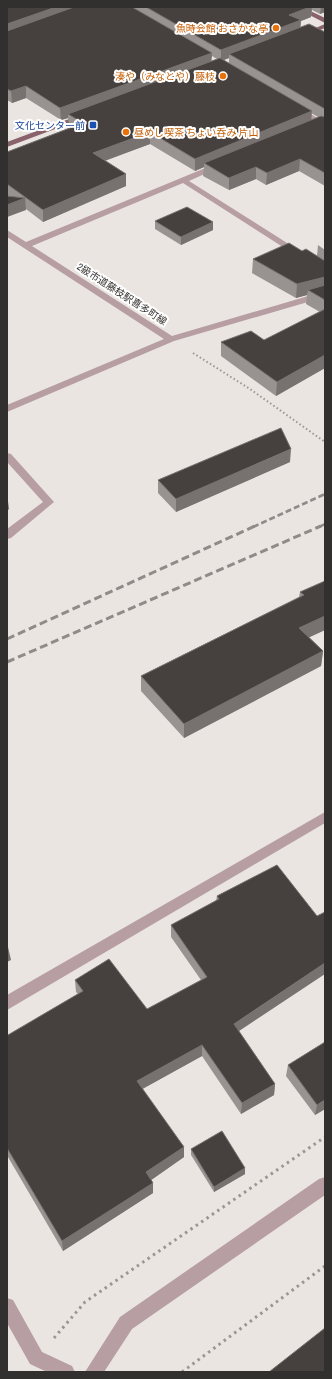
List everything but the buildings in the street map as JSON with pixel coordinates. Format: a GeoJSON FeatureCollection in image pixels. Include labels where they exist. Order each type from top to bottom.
{"type":"FeatureCollection","features":[{"type":"Feature","properties":{"kind":"main road"},"geometry":{"type":"LineString","coordinates":[[297,7],[325,21]]}},
{"type":"Feature","properties":{"kind":"main road"},"geometry":{"type":"LineString","coordinates":[[296,37],[325,26]]}},
{"type":"Feature","properties":{"kind":"main road"},"geometry":{"type":"LineString","coordinates":[[7,146],[89,115]]}},
{"type":"Feature","properties":{"kind":"street"},"geometry":{"type":"LineString","coordinates":[[288,104],[320,125]]}},
{"type":"Feature","properties":{"kind":"street"},"geometry":{"type":"LineString","coordinates":[[26,245],[227,162]]}},
{"type":"Feature","properties":{"kind":"street"},"geometry":{"type":"LineString","coordinates":[[184,180],[325,271]]}},
{"type":"Feature","properties":{"kind":"street","name":"2級市道藤枝駅喜多町線"},"geometry":{"type":"LineString","coordinates":[[9,237],[26,245],[171,339],[325,294]]}},
{"type":"Feature","properties":{"kind":"street"},"geometry":{"type":"LineString","coordinates":[[7,409],[171,339]]}},
{"type":"Feature","properties":{"kind":"street"},"geometry":{"type":"LineString","coordinates":[[7,456],[49,502],[7,535]]}},
{"type":"Feature","properties":{"kind":"street"},"geometry":{"type":"LineString","coordinates":[[7,1003],[325,817]]}},
{"type":"Feature","properties":{"kind":"street"},"geometry":{"type":"LineString","coordinates":[[94,1372],[126,1324],[325,1185]]}},
{"type":"Feature","properties":{"kind":"street"},"geometry":{"type":"LineString","coordinates":[[7,1306],[36,1358],[66,1372]]}},
{"type":"Feature","properties":{"kind":"path"},"geometry":{"type":"LineString","coordinates":[[171,339],[250,389],[325,442]]}},
{"type":"Feature","properties":{"kind":"path"},"geometry":{"type":"LineString","coordinates":[[36,1358],[85,1302],[325,1137]]}},
{"type":"Feature","properties":{"kind":"path"},"geometry":{"type":"LineString","coordinates":[[182,1372],[325,1266]]}},
{"type":"Feature","properties":{"kind":"railway"},"geometry":{"type":"LineString","coordinates":[[253,527],[325,494]]}},
{"type":"Feature","properties":{"kind":"railway"},"geometry":{"type":"LineString","coordinates":[[321,526],[325,524]]}},
{"type":"Feature","properties":{"kind":"railway"},"geometry":{"type":"LineString","coordinates":[[7,639],[255,526]]}},
{"type":"Feature","properties":{"kind":"railway"},"geometry":{"type":"LineString","coordinates":[[7,662],[321,526]]}},
{"type":"Feature","properties":{"kind":"place","name":"魚時会館 おさかな亭"},"geometry":{"type":"Point","coordinates":[276,28]}},
{"type":"Feature","properties":{"kind":"place","name":"湊や（みなとや）藤枝"},"geometry":{"type":"Point","coordinates":[223,76]}},
{"type":"Feature","properties":{"kind":"place","name":"文化センター前"},"geometry":{"type":"Point","coordinates":[93,125]}},
{"type":"Feature","properties":{"kind":"place","name":"昼めし喫茶 ちょい呑み 片山"},"geometry":{"type":"Point","coordinates":[126,132]}}]}
